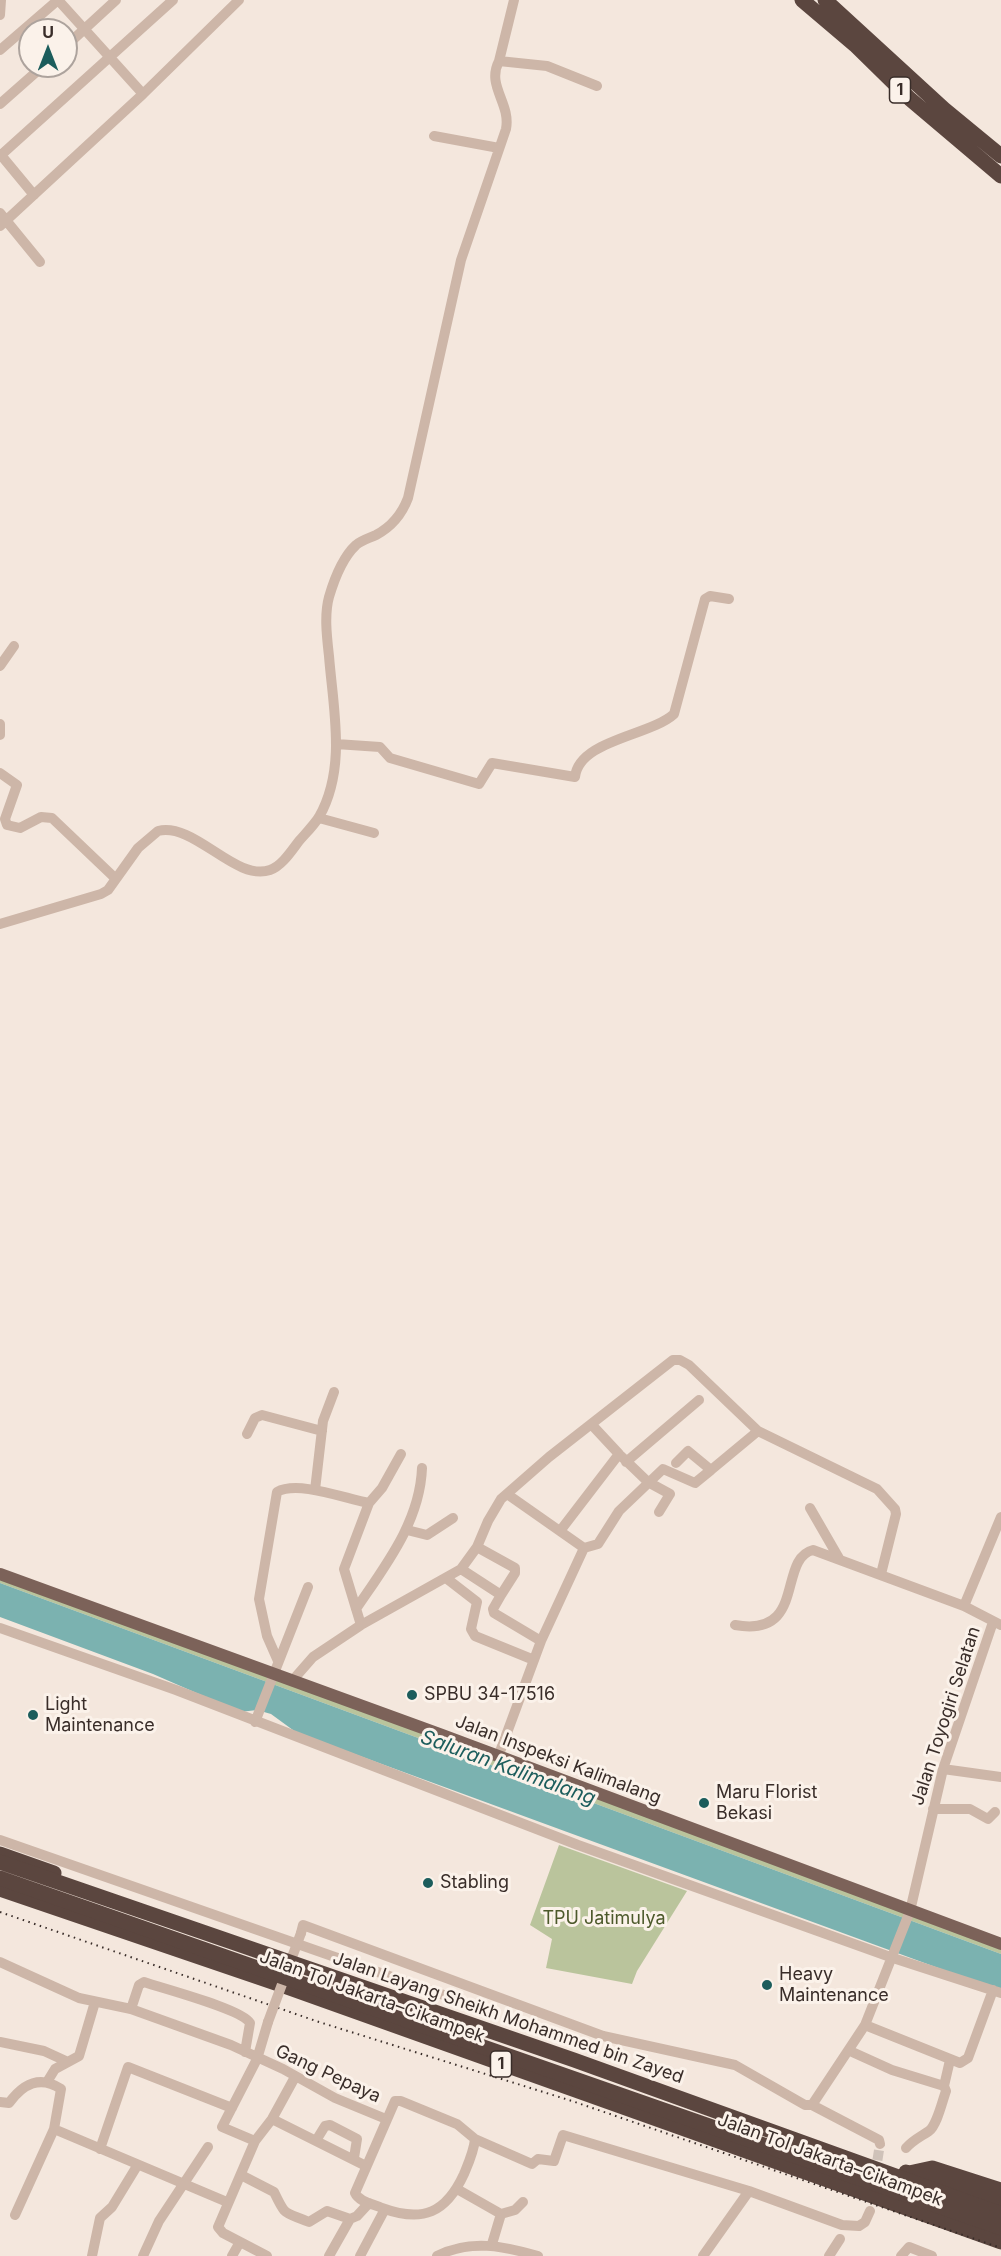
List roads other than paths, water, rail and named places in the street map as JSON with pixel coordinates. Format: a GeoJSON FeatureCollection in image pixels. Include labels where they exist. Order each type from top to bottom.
{"type":"FeatureCollection","features":[{"type":"Feature","properties":{"kind":"highway","name":"1"},"geometry":{"type":"LineString","coordinates":[[802,0],[855,45],[910,99],[1001,176]]}},
{"type":"Feature","properties":{"kind":"highway","name":"1"},"geometry":{"type":"LineString","coordinates":[[825,0],[951,115],[1001,156]]}},
{"type":"Feature","properties":{"kind":"highway","name":"Jalan Tol Jakarta–Cikampek"},"geometry":{"type":"LineString","coordinates":[[0,1854],[1001,2205]]}},
{"type":"Feature","properties":{"kind":"highway","name":"Jalan Layang Sheikh Mohammed bin Zayed"},"geometry":{"type":"LineString","coordinates":[[0,1862],[574,2060],[1001,2214]]}},
{"type":"Feature","properties":{"kind":"highway","name":"Jalan Layang Sheikh Mohammed bin Zayed"},"geometry":{"type":"LineString","coordinates":[[0,1878],[1001,2228]]}},
{"type":"Feature","properties":{"kind":"highway","name":"Jalan Tol Jakarta–Cikampek"},"geometry":{"type":"LineString","coordinates":[[0,1889],[292,1989],[1001,2242]]}},
{"type":"Feature","properties":{"kind":"highway"},"geometry":{"type":"LineString","coordinates":[[909,2173],[933,2168],[1001,2190]]}},
{"type":"Feature","properties":{"kind":"main road","name":"Jalan Inspeksi Kalimalang"},"geometry":{"type":"LineString","coordinates":[[0,1574],[271,1677],[292,1681],[910,1913],[1001,1944]]}},
{"type":"Feature","properties":{"kind":"street"},"geometry":{"type":"LineString","coordinates":[[0,15],[1,0]]}},
{"type":"Feature","properties":{"kind":"street"},"geometry":{"type":"LineString","coordinates":[[0,50],[58,0],[86,28],[143,94]]}},
{"type":"Feature","properties":{"kind":"street"},"geometry":{"type":"LineString","coordinates":[[78,35],[116,0]]}},
{"type":"Feature","properties":{"kind":"street"},"geometry":{"type":"LineString","coordinates":[[34,195],[0,154],[173,0]]}},
{"type":"Feature","properties":{"kind":"street"},"geometry":{"type":"LineString","coordinates":[[40,262],[2,220],[34,195],[143,94],[239,0]]}},
{"type":"Feature","properties":{"kind":"street"},"geometry":{"type":"LineString","coordinates":[[0,924],[101,894],[116,879],[138,848],[158,831],[167,830],[191,837],[242,866],[271,870],[319,818],[333,775],[336,744],[327,639],[329,596],[341,566],[351,551],[356,545],[390,525],[401,514],[408,498],[461,260],[506,129],[508,113],[497,89],[494,70],[499,61],[514,0]]}},
{"type":"Feature","properties":{"kind":"street"},"geometry":{"type":"LineString","coordinates":[[499,61],[548,66],[597,86]]}},
{"type":"Feature","properties":{"kind":"street"},"geometry":{"type":"LineString","coordinates":[[0,104],[29,78]]}},
{"type":"Feature","properties":{"kind":"street"},"geometry":{"type":"LineString","coordinates":[[434,136],[499,148]]}},
{"type":"Feature","properties":{"kind":"street"},"geometry":{"type":"LineString","coordinates":[[336,744],[380,747],[390,758],[479,784],[492,763],[575,777],[579,765],[586,756],[614,741],[659,725],[674,714],[705,599],[710,596],[729,599]]}},
{"type":"Feature","properties":{"kind":"street"},"geometry":{"type":"LineString","coordinates":[[0,666],[15,646]]}},
{"type":"Feature","properties":{"kind":"street"},"geometry":{"type":"LineString","coordinates":[[0,724],[0,735]]}},
{"type":"Feature","properties":{"kind":"street"},"geometry":{"type":"LineString","coordinates":[[0,773],[17,785],[5,819],[7,825],[20,828],[42,817],[52,818],[116,879]]}},
{"type":"Feature","properties":{"kind":"street"},"geometry":{"type":"LineString","coordinates":[[319,818],[374,833]]}},
{"type":"Feature","properties":{"kind":"street"},"geometry":{"type":"LineString","coordinates":[[292,1681],[313,1657],[361,1625],[461,1569],[477,1547],[488,1521],[507,1494],[549,1457],[673,1360],[680,1360],[758,1431],[877,1489],[895,1509],[881,1574]]}},
{"type":"Feature","properties":{"kind":"street"},"geometry":{"type":"LineString","coordinates":[[315,1490],[322,1431],[334,1392]]}},
{"type":"Feature","properties":{"kind":"street"},"geometry":{"type":"LineString","coordinates":[[560,1531],[623,1458],[699,1400]]}},
{"type":"Feature","properties":{"kind":"street"},"geometry":{"type":"LineString","coordinates":[[247,1434],[255,1418],[262,1415],[322,1431]]}},
{"type":"Feature","properties":{"kind":"street"},"geometry":{"type":"LineString","coordinates":[[592,1425],[648,1482],[670,1494],[659,1512]]}},
{"type":"Feature","properties":{"kind":"street"},"geometry":{"type":"LineString","coordinates":[[498,1757],[541,1641],[584,1548],[598,1544],[619,1511],[665,1468],[694,1483],[758,1431]]}},
{"type":"Feature","properties":{"kind":"street"},"geometry":{"type":"LineString","coordinates":[[676,1463],[688,1451],[711,1470]]}},
{"type":"Feature","properties":{"kind":"street"},"geometry":{"type":"LineString","coordinates":[[361,1625],[344,1569],[369,1503],[382,1488],[401,1454]]}},
{"type":"Feature","properties":{"kind":"street"},"geometry":{"type":"LineString","coordinates":[[356,1609],[407,1530],[419,1497],[422,1468]]}},
{"type":"Feature","properties":{"kind":"street"},"geometry":{"type":"LineString","coordinates":[[278,1661],[267,1636],[259,1599],[275,1496],[282,1489],[315,1490],[343,1499],[369,1503]]}},
{"type":"Feature","properties":{"kind":"street"},"geometry":{"type":"LineString","coordinates":[[507,1494],[584,1548]]}},
{"type":"Feature","properties":{"kind":"street"},"geometry":{"type":"LineString","coordinates":[[810,1508],[840,1560]]}},
{"type":"Feature","properties":{"kind":"street"},"geometry":{"type":"LineString","coordinates":[[964,1606],[1001,1517]]}},
{"type":"Feature","properties":{"kind":"street"},"geometry":{"type":"LineString","coordinates":[[407,1530],[427,1535],[453,1518]]}},
{"type":"Feature","properties":{"kind":"street"},"geometry":{"type":"LineString","coordinates":[[477,1547],[516,1570],[493,1611],[541,1641]]}},
{"type":"Feature","properties":{"kind":"street","name":"Jalan Toyogiri Selatan"},"geometry":{"type":"LineString","coordinates":[[735,1625],[753,1629],[770,1624],[780,1612],[806,1551],[813,1550],[964,1606],[997,1624],[943,1769],[910,1913],[893,1958],[865,2025],[850,2051],[812,2105]]}},
{"type":"Feature","properties":{"kind":"street"},"geometry":{"type":"LineString","coordinates":[[461,1569],[501,1595]]}},
{"type":"Feature","properties":{"kind":"street"},"geometry":{"type":"LineString","coordinates":[[446,1578],[475,1599],[477,1608],[471,1629],[475,1636],[534,1660]]}},
{"type":"Feature","properties":{"kind":"street"},"geometry":{"type":"LineString","coordinates":[[256,1719],[308,1587]]}},
{"type":"Feature","properties":{"kind":"street"},"geometry":{"type":"LineString","coordinates":[[0,1628],[256,1719],[578,1845],[893,1958],[997,1992],[968,2058],[960,2063],[865,2025]]}},
{"type":"Feature","properties":{"kind":"street"},"geometry":{"type":"LineString","coordinates":[[943,1769],[1001,1777]]}},
{"type":"Feature","properties":{"kind":"street"},"geometry":{"type":"LineString","coordinates":[[933,1809],[970,1809],[988,1819],[995,1812]]}},
{"type":"Feature","properties":{"kind":"street"},"geometry":{"type":"LineString","coordinates":[[0,1840],[495,2013]]}},
{"type":"Feature","properties":{"kind":"street"},"geometry":{"type":"LineString","coordinates":[[255,2140],[222,2128],[256,2059],[303,1925],[603,2036],[735,2065],[806,2105],[812,2105],[879,2140],[880,2144]]}},
{"type":"Feature","properties":{"kind":"street","name":"Gang Pepaya"},"geometry":{"type":"LineString","coordinates":[[0,1962],[79,1998],[131,2009],[172,2022],[283,2069],[335,2098],[386,2119]]}},
{"type":"Feature","properties":{"kind":"street"},"geometry":{"type":"LineString","coordinates":[[131,2009],[140,1985],[144,1982],[228,2008],[247,2018],[250,2023],[245,2052]]}},
{"type":"Feature","properties":{"kind":"street"},"geometry":{"type":"LineString","coordinates":[[47,2082],[55,2069],[79,2056],[95,2002]]}},
{"type":"Feature","properties":{"kind":"street"},"geometry":{"type":"LineString","coordinates":[[0,2042],[44,2051],[68,2062]]}},
{"type":"Feature","properties":{"kind":"street"},"geometry":{"type":"LineString","coordinates":[[850,2051],[892,2070],[944,2086]]}},
{"type":"Feature","properties":{"kind":"street"},"geometry":{"type":"LineString","coordinates":[[906,2148],[916,2137],[929,2131],[946,2091],[944,2086],[950,2060]]}},
{"type":"Feature","properties":{"kind":"street"},"geometry":{"type":"LineString","coordinates":[[100,2149],[128,2067],[232,2108]]}},
{"type":"Feature","properties":{"kind":"street"},"geometry":{"type":"LineString","coordinates":[[267,2256],[218,2228],[255,2140],[272,2119],[295,2077]]}},
{"type":"Feature","properties":{"kind":"street"},"geometry":{"type":"LineString","coordinates":[[0,2102],[9,2103],[28,2084],[47,2082],[61,2090],[54,2129],[15,2215]]}},
{"type":"Feature","properties":{"kind":"street"},"geometry":{"type":"LineString","coordinates":[[475,2139],[469,2162],[457,2189],[447,2203],[424,2214],[411,2215],[385,2209],[357,2198],[354,2193],[395,2101],[401,2101],[457,2124],[475,2139],[532,2164],[538,2159],[554,2161],[564,2135],[749,2191],[852,2227],[863,2224],[870,2211]]}},
{"type":"Feature","properties":{"kind":"street"},"geometry":{"type":"LineString","coordinates":[[272,2119],[317,2139],[366,2166]]}},
{"type":"Feature","properties":{"kind":"street"},"geometry":{"type":"LineString","coordinates":[[317,2139],[325,2126],[330,2125],[357,2139],[354,2158]]}},
{"type":"Feature","properties":{"kind":"street"},"geometry":{"type":"LineString","coordinates":[[54,2129],[137,2166],[227,2202]]}},
{"type":"Feature","properties":{"kind":"street"},"geometry":{"type":"LineString","coordinates":[[143,2256],[182,2184],[208,2147]]}},
{"type":"Feature","properties":{"kind":"street"},"geometry":{"type":"LineString","coordinates":[[92,2256],[100,2218],[112,2207],[137,2166]]}},
{"type":"Feature","properties":{"kind":"street"},"geometry":{"type":"LineString","coordinates":[[241,2175],[274,2192],[279,2207],[285,2212],[309,2222],[327,2211],[350,2219]]}},
{"type":"Feature","properties":{"kind":"street"},"geometry":{"type":"LineString","coordinates":[[457,2189],[501,2214],[515,2210],[523,2202]]}},
{"type":"Feature","properties":{"kind":"street"},"geometry":{"type":"LineString","coordinates":[[703,2256],[749,2191]]}},
{"type":"Feature","properties":{"kind":"street"},"geometry":{"type":"LineString","coordinates":[[329,2256],[350,2219],[357,2216],[369,2203]]}},
{"type":"Feature","properties":{"kind":"street"},"geometry":{"type":"LineString","coordinates":[[360,2256],[385,2209]]}},
{"type":"Feature","properties":{"kind":"street"},"geometry":{"type":"LineString","coordinates":[[492,2244],[501,2214]]}},
{"type":"Feature","properties":{"kind":"street"},"geometry":{"type":"LineString","coordinates":[[829,2256],[840,2239]]}},
{"type":"Feature","properties":{"kind":"street"},"geometry":{"type":"LineString","coordinates":[[232,2256],[240,2242]]}},
{"type":"Feature","properties":{"kind":"street"},"geometry":{"type":"LineString","coordinates":[[437,2256],[453,2249],[492,2244],[538,2256]]}},
{"type":"Feature","properties":{"kind":"street"},"geometry":{"type":"LineString","coordinates":[[901,2256],[906,2248],[913,2253],[932,2256]]}},
{"type":"Feature","properties":{"kind":"water"},"geometry":{"type":"Polygon","coordinates":[[[0,1583],[1001,1954],[1001,1991],[297,1733],[271,1714],[257,1710],[240,1712],[153,1674],[0,1617],[0,1583]]]}},
{"type":"Feature","properties":{"kind":"tunnel"},"geometry":{"type":"LineString","coordinates":[[875,2175],[880,2144]]}},
{"type":"Feature","properties":{"kind":"railway"},"geometry":{"type":"LineString","coordinates":[[0,1912],[319,2022],[572,2101],[1001,2248]]}},
{"type":"Feature","properties":{"kind":"place","name":"SPBU 34-17516"},"geometry":{"type":"Point","coordinates":[412,1695]}},
{"type":"Feature","properties":{"kind":"place","name":"Light Maintenance"},"geometry":{"type":"Point","coordinates":[33,1715]}},
{"type":"Feature","properties":{"kind":"place","name":"Maru Florist Bekasi"},"geometry":{"type":"Point","coordinates":[704,1803]}},
{"type":"Feature","properties":{"kind":"place","name":"Stabling"},"geometry":{"type":"Point","coordinates":[428,1883]}},
{"type":"Feature","properties":{"kind":"place","name":"Heavy Maintenance"},"geometry":{"type":"Point","coordinates":[767,1985]}},
{"type":"Feature","properties":{"kind":"water label","name":"Saluran Kalimalang"},"geometry":{"type":"Point","coordinates":[508,1768]}},
{"type":"Feature","properties":{"kind":"park label","name":"TPU Jatimulya"},"geometry":{"type":"Point","coordinates":[604,1919]}}]}
